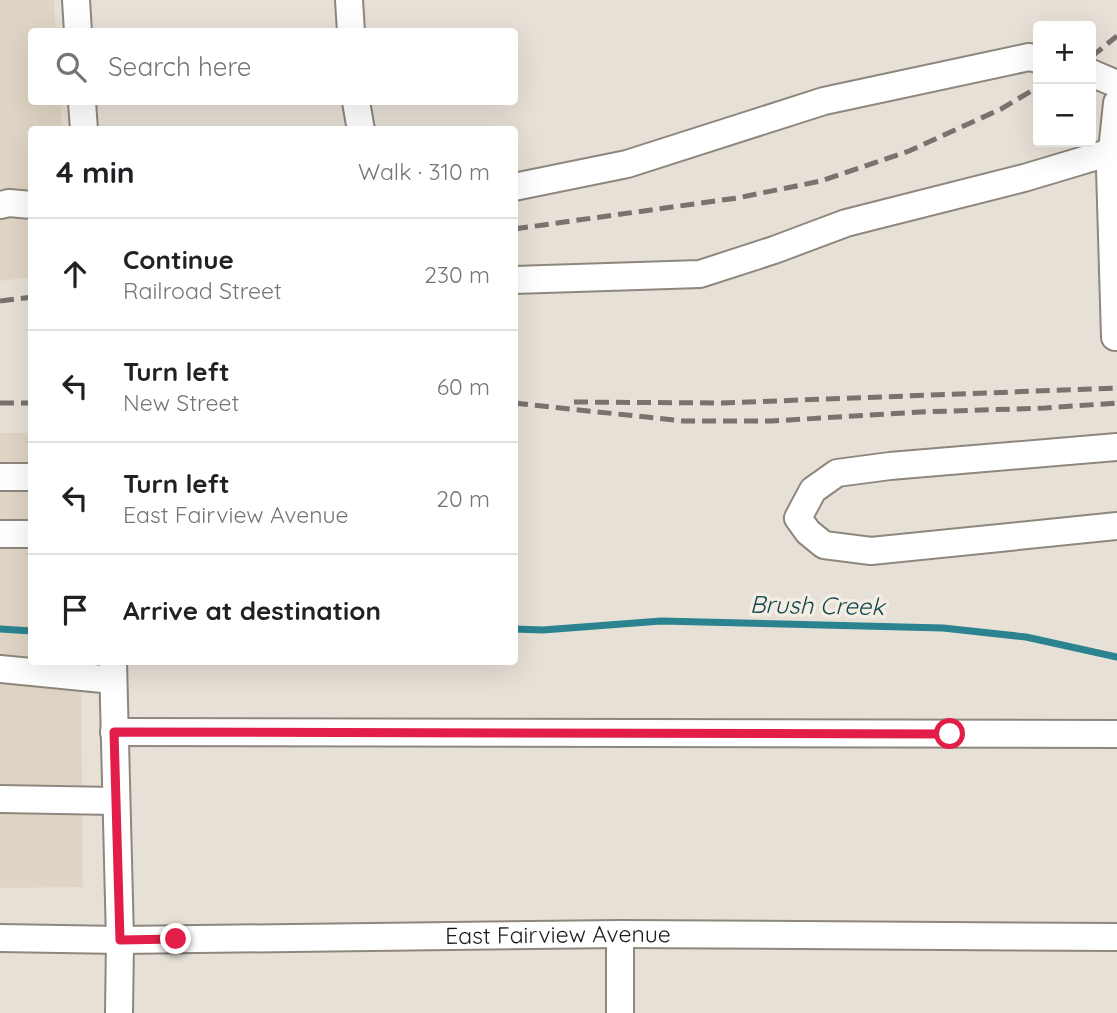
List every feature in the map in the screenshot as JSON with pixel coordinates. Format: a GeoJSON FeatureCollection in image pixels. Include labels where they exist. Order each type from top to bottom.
{"type":"FeatureCollection","features":[{"type":"Feature","properties":{"kind":"street"},"geometry":{"type":"LineString","coordinates":[[76,0],[78,28]]}},
{"type":"Feature","properties":{"kind":"street"},"geometry":{"type":"LineString","coordinates":[[349,0],[351,28]]}},
{"type":"Feature","properties":{"kind":"street"},"geometry":{"type":"LineString","coordinates":[[518,186],[627,164],[824,101],[1033,58]]}},
{"type":"Feature","properties":{"kind":"street"},"geometry":{"type":"LineString","coordinates":[[1096,75],[1117,84]]}},
{"type":"Feature","properties":{"kind":"street"},"geometry":{"type":"LineString","coordinates":[[1117,103],[1113,163],[1117,337]]}},
{"type":"Feature","properties":{"kind":"street"},"geometry":{"type":"LineString","coordinates":[[82,105],[84,126]]}},
{"type":"Feature","properties":{"kind":"street"},"geometry":{"type":"LineString","coordinates":[[357,105],[360,126]]}},
{"type":"Feature","properties":{"kind":"street"},"geometry":{"type":"LineString","coordinates":[[518,280],[700,274],[846,223],[1024,178],[1113,163]]}},
{"type":"Feature","properties":{"kind":"street"},"geometry":{"type":"LineString","coordinates":[[0,205],[28,205]]}},
{"type":"Feature","properties":{"kind":"street"},"geometry":{"type":"LineString","coordinates":[[1117,447],[837,473],[813,490],[798,518],[808,532],[824,545],[870,551],[1117,526]]}},
{"type":"Feature","properties":{"kind":"street"},"geometry":{"type":"LineString","coordinates":[[0,477],[28,477]]}},
{"type":"Feature","properties":{"kind":"street"},"geometry":{"type":"LineString","coordinates":[[0,534],[28,534]]}},
{"type":"Feature","properties":{"kind":"street"},"geometry":{"type":"LineString","coordinates":[[0,669],[113,671],[120,1013]]}},
{"type":"Feature","properties":{"kind":"street"},"geometry":{"type":"LineString","coordinates":[[114,732],[1117,734]]}},
{"type":"Feature","properties":{"kind":"street"},"geometry":{"type":"LineString","coordinates":[[0,799],[116,801]]}},
{"type":"Feature","properties":{"kind":"street"},"geometry":{"type":"LineString","coordinates":[[620,934],[620,1013]]}},
{"type":"Feature","properties":{"kind":"street","name":"East Fairview Avenue"},"geometry":{"type":"LineString","coordinates":[[0,938],[120,940],[620,934],[1117,937]]}},
{"type":"Feature","properties":{"kind":"shaded area"},"geometry":{"type":"Polygon","coordinates":[[[0,0],[54,0],[56,28],[28,28],[28,105],[61,105],[62,126],[28,126],[28,277],[0,281],[0,0]]]}},
{"type":"Feature","properties":{"kind":"shaded area"},"geometry":{"type":"Polygon","coordinates":[[[0,433],[28,433],[28,665],[81,665],[83,887],[0,888],[0,433]]]}},
{"type":"Feature","properties":{"kind":"waterway","name":"Brush Creek"},"geometry":{"type":"LineString","coordinates":[[518,629],[543,630],[661,621],[943,628],[1026,637],[1117,657]]}},
{"type":"Feature","properties":{"kind":"waterway","name":"Brush Creek"},"geometry":{"type":"LineString","coordinates":[[0,629],[28,631]]}},
{"type":"Feature","properties":{"kind":"railway"},"geometry":{"type":"LineString","coordinates":[[1096,53],[1117,36]]}},
{"type":"Feature","properties":{"kind":"railway"},"geometry":{"type":"LineString","coordinates":[[518,228],[737,198],[821,181],[909,151],[1001,109],[1033,90]]}},
{"type":"Feature","properties":{"kind":"railway"},"geometry":{"type":"LineString","coordinates":[[0,301],[28,298]]}},
{"type":"Feature","properties":{"kind":"railway"},"geometry":{"type":"LineString","coordinates":[[574,402],[722,403],[1117,388]]}},
{"type":"Feature","properties":{"kind":"railway"},"geometry":{"type":"LineString","coordinates":[[0,403],[28,403]]}},
{"type":"Feature","properties":{"kind":"railway"},"geometry":{"type":"LineString","coordinates":[[518,403],[683,421],[772,421],[1117,403]]}},
{"type":"Feature","properties":{"kind":"route"},"geometry":{"type":"LineString","coordinates":[[176,939],[120,940],[114,732],[950,734]]}}]}
